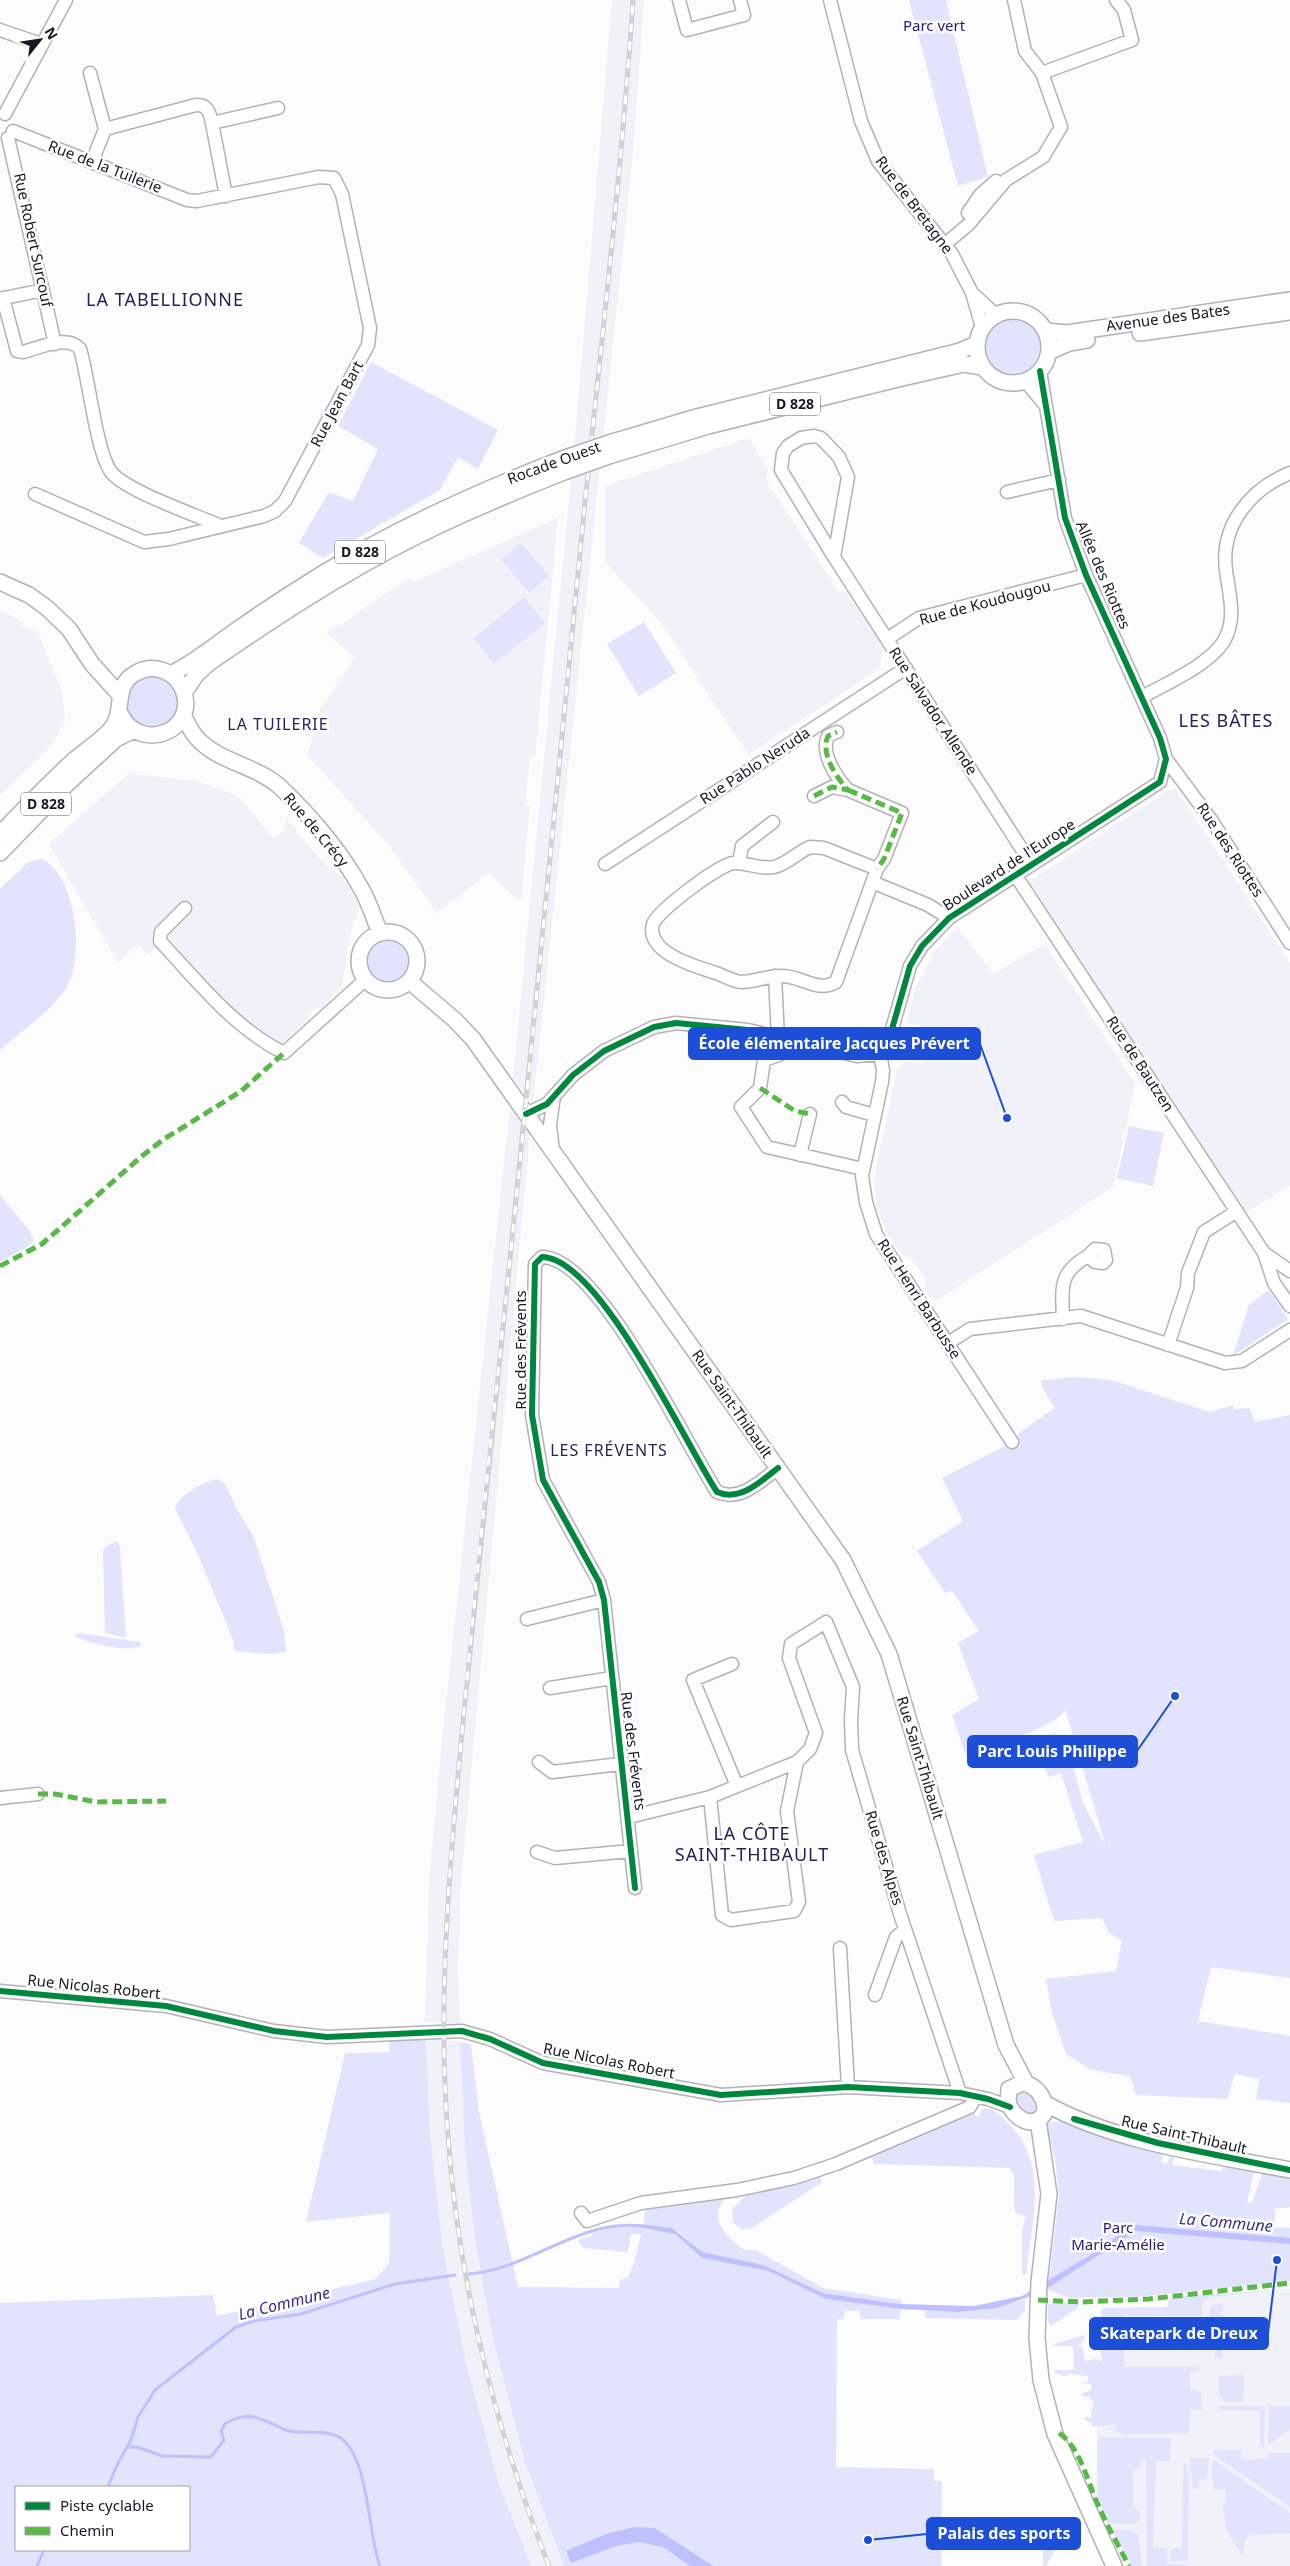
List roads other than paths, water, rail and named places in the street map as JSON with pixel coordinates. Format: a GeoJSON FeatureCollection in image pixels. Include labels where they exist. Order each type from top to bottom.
{"type":"FeatureCollection","features":[{"type":"Feature","properties":{"kind":"main road","name":"Avenue des Bates"},"geometry":{"type":"LineString","coordinates":[[1045,331],[1067,333],[1290,300]]}},
{"type":"Feature","properties":{"kind":"main road"},"geometry":{"type":"LineString","coordinates":[[1007,311],[1024,312],[1038,321],[1045,331],[1049,352],[1040,370],[1025,381],[1016,383],[997,379],[982,367],[976,344],[982,327],[996,314],[1007,311]]}},
{"type":"Feature","properties":{"kind":"main road","name":"Avenue des Bates"},"geometry":{"type":"LineString","coordinates":[[1049,352],[1069,343],[1290,312]]}},
{"type":"Feature","properties":{"kind":"main road","name":"Rocade Ouest"},"geometry":{"type":"LineString","coordinates":[[171,674],[190,664],[286,596],[364,549],[471,496],[697,417],[960,351],[976,344]]}},
{"type":"Feature","properties":{"kind":"main road","name":"Rocade Ouest"},"geometry":{"type":"LineString","coordinates":[[609,449],[964,364],[982,367]]}},
{"type":"Feature","properties":{"kind":"main road","name":"Rocade Ouest"},"geometry":{"type":"LineString","coordinates":[[184,693],[196,675],[209,663],[337,580],[406,542],[564,465]]}},
{"type":"Feature","properties":{"kind":"main road"},"geometry":{"type":"LineString","coordinates":[[0,582],[29,595],[47,608],[68,629],[92,664],[102,672],[119,694],[120,713],[126,723],[134,730],[152,736],[170,730],[183,715],[184,693],[178,680],[171,674],[159,669],[147,669],[130,677],[119,694]]}},
{"type":"Feature","properties":{"kind":"main road"},"geometry":{"type":"LineString","coordinates":[[102,672],[130,677]]}},
{"type":"Feature","properties":{"kind":"main road","name":"D 828"},"geometry":{"type":"LineString","coordinates":[[0,834],[52,781],[112,728],[120,713]]}},
{"type":"Feature","properties":{"kind":"main road","name":"Rue de Crécy"},"geometry":{"type":"LineString","coordinates":[[183,715],[196,738]]}},
{"type":"Feature","properties":{"kind":"main road","name":"D 828"},"geometry":{"type":"LineString","coordinates":[[0,853],[55,796],[112,742],[134,730]]}},
{"type":"Feature","properties":{"kind":"main road","name":"Rue de Crécy"},"geometry":{"type":"LineString","coordinates":[[170,730],[196,738],[212,750],[264,775],[279,786],[302,810],[352,873],[364,892],[380,933]]}},
{"type":"Feature","properties":{"kind":"main road"},"geometry":{"type":"LineString","coordinates":[[380,933],[398,934],[408,940],[414,948],[416,965],[409,980],[395,989],[379,988],[366,979],[362,972],[360,956],[366,942],[380,933]]}},
{"type":"Feature","properties":{"kind":"main road","name":"Rue Saint-Thibault"},"geometry":{"type":"LineString","coordinates":[[409,980],[467,1032],[843,1560],[889,1654],[1010,2055],[1014,2092]]}},
{"type":"Feature","properties":{"kind":"main road"},"geometry":{"type":"LineString","coordinates":[[1038,2115],[1020,2118],[1014,2092],[1038,2091],[1038,2115],[1049,2194],[1040,2262],[1038,2352],[1041,2380],[1051,2424],[1114,2566]]}},
{"type":"Feature","properties":{"kind":"main road","name":"Rue Saint-Thibault"},"geometry":{"type":"LineString","coordinates":[[1038,2115],[1074,2119],[1158,2143],[1290,2170]]}},
{"type":"Feature","properties":{"kind":"street"},"geometry":{"type":"LineString","coordinates":[[2,114],[66,0]]}},
{"type":"Feature","properties":{"kind":"street"},"geometry":{"type":"LineString","coordinates":[[680,0],[687,30],[744,15],[740,0]]}},
{"type":"Feature","properties":{"kind":"street","name":"Rue de Bretagne"},"geometry":{"type":"LineString","coordinates":[[830,0],[861,121],[878,162],[942,241],[962,272],[972,293],[982,327]]}},
{"type":"Feature","properties":{"kind":"street"},"geometry":{"type":"LineString","coordinates":[[942,241],[969,224],[1006,180],[1043,157],[1061,127],[1042,73],[1025,51],[1014,0]]}},
{"type":"Feature","properties":{"kind":"street"},"geometry":{"type":"LineString","coordinates":[[1042,73],[1132,40],[1124,10],[1116,0]]}},
{"type":"Feature","properties":{"kind":"street"},"geometry":{"type":"LineString","coordinates":[[0,30],[41,44]]}},
{"type":"Feature","properties":{"kind":"street"},"geometry":{"type":"LineString","coordinates":[[90,73],[105,129],[92,162]]}},
{"type":"Feature","properties":{"kind":"street"},"geometry":{"type":"LineString","coordinates":[[105,129],[196,105],[205,106],[208,109],[212,123],[226,196]]}},
{"type":"Feature","properties":{"kind":"street"},"geometry":{"type":"LineString","coordinates":[[212,123],[278,108]]}},
{"type":"Feature","properties":{"kind":"street","name":"Rue Robert Surcouf"},"geometry":{"type":"LineString","coordinates":[[2,114],[13,123],[7,137],[55,344]]}},
{"type":"Feature","properties":{"kind":"street","name":"Rue de la Tuilerie"},"geometry":{"type":"LineString","coordinates":[[7,137],[92,162],[187,200],[197,201]]}},
{"type":"Feature","properties":{"kind":"street","name":"Rue Jean Bart"},"geometry":{"type":"LineString","coordinates":[[35,494],[144,542],[169,539],[269,514],[285,501],[368,345],[370,328],[342,194],[334,178],[319,177],[197,201]]}},
{"type":"Feature","properties":{"kind":"street"},"geometry":{"type":"LineString","coordinates":[[43,290],[1,299],[17,351],[22,352],[70,342],[80,349],[103,452],[112,472],[127,484],[221,526]]}},
{"type":"Feature","properties":{"kind":"street","name":"Rue de Bretagne"},"geometry":{"type":"LineString","coordinates":[[972,293],[996,314]]}},
{"type":"Feature","properties":{"kind":"street","name":"Allée des Riottes"},"geometry":{"type":"LineString","coordinates":[[1040,370],[1065,518],[1086,575],[1142,697]]}},
{"type":"Feature","properties":{"kind":"street"},"geometry":{"type":"LineString","coordinates":[[1025,381],[1046,406]]}},
{"type":"Feature","properties":{"kind":"street","name":"Rue Salvador Allende"},"geometry":{"type":"LineString","coordinates":[[834,557],[848,476],[838,457],[821,438],[814,436],[801,438],[788,446],[783,453],[781,470],[834,557],[1032,865]]}},
{"type":"Feature","properties":{"kind":"street"},"geometry":{"type":"LineString","coordinates":[[1166,759],[1142,697],[1207,659],[1224,640],[1232,617],[1225,557],[1231,530],[1242,509],[1253,495],[1266,484],[1290,473]]}},
{"type":"Feature","properties":{"kind":"street"},"geometry":{"type":"LineString","coordinates":[[1007,492],[1058,480]]}},
{"type":"Feature","properties":{"kind":"street","name":"Rue de Koudougou"},"geometry":{"type":"LineString","coordinates":[[887,639],[919,618],[1086,575]]}},
{"type":"Feature","properties":{"kind":"street","name":"Rue Pablo Neruda"},"geometry":{"type":"LineString","coordinates":[[605,864],[906,668]]}},
{"type":"Feature","properties":{"kind":"street"},"geometry":{"type":"LineString","coordinates":[[837,732],[828,736],[826,742],[827,751],[838,780],[848,790]]}},
{"type":"Feature","properties":{"kind":"street","name":"Boulevard de l'Europe"},"geometry":{"type":"LineString","coordinates":[[880,1054],[887,1046],[910,966],[922,946],[949,918],[1160,782],[1166,759]]}},
{"type":"Feature","properties":{"kind":"street","name":"Rue des Riottes"},"geometry":{"type":"LineString","coordinates":[[1166,759],[1212,821],[1290,943]]}},
{"type":"Feature","properties":{"kind":"street"},"geometry":{"type":"LineString","coordinates":[[814,796],[832,787],[848,790],[902,813],[877,869],[836,982],[829,986],[820,987],[784,975],[741,982],[682,962],[666,952],[657,942],[652,932],[653,923],[662,911],[731,863],[766,868],[777,866],[810,847],[824,848],[877,869]]}},
{"type":"Feature","properties":{"kind":"street"},"geometry":{"type":"LineString","coordinates":[[739,863],[742,846],[773,822]]}},
{"type":"Feature","properties":{"kind":"street","name":"Rue de Bautzen"},"geometry":{"type":"LineString","coordinates":[[1016,876],[1264,1253],[1274,1283],[1290,1306]]}},
{"type":"Feature","properties":{"kind":"street"},"geometry":{"type":"LineString","coordinates":[[872,882],[928,905],[949,918]]}},
{"type":"Feature","properties":{"kind":"street"},"geometry":{"type":"LineString","coordinates":[[185,908],[161,932],[160,941],[232,1017],[258,1040],[284,1053],[366,979]]}},
{"type":"Feature","properties":{"kind":"street"},"geometry":{"type":"LineString","coordinates":[[775,976],[778,1038]]}},
{"type":"Feature","properties":{"kind":"street"},"geometry":{"type":"LineString","coordinates":[[526,1114],[551,1100],[573,1076],[604,1051],[654,1027],[676,1023],[704,1024],[748,1030],[857,1056],[880,1054]]}},
{"type":"Feature","properties":{"kind":"street","name":"Rue Henri Barbusse"},"geometry":{"type":"LineString","coordinates":[[880,1054],[883,1070],[862,1176],[866,1202],[876,1234],[1012,1442]]}},
{"type":"Feature","properties":{"kind":"street"},"geometry":{"type":"LineString","coordinates":[[779,1055],[764,1060],[760,1088],[741,1107],[767,1147],[863,1169]]}},
{"type":"Feature","properties":{"kind":"street"},"geometry":{"type":"LineString","coordinates":[[539,1132],[551,1100]]}},
{"type":"Feature","properties":{"kind":"street"},"geometry":{"type":"LineString","coordinates":[[551,1100],[550,1124],[553,1152]]}},
{"type":"Feature","properties":{"kind":"street"},"geometry":{"type":"LineString","coordinates":[[842,1102],[846,1107],[874,1115]]}},
{"type":"Feature","properties":{"kind":"street"},"geometry":{"type":"LineString","coordinates":[[800,1154],[810,1114]]}},
{"type":"Feature","properties":{"kind":"street"},"geometry":{"type":"LineString","coordinates":[[1168,1345],[1187,1288],[1188,1273],[1204,1232],[1236,1211]]}},
{"type":"Feature","properties":{"kind":"street","name":"Rue de Bautzen"},"geometry":{"type":"LineString","coordinates":[[1264,1253],[1290,1271]]}},
{"type":"Feature","properties":{"kind":"street"},"geometry":{"type":"LineString","coordinates":[[1063,1318],[1062,1283],[1078,1262],[1088,1256]]}},
{"type":"Feature","properties":{"kind":"street","name":"Rue des Frévents"},"geometry":{"type":"LineString","coordinates":[[635,1888],[629,1816],[620,1764],[604,1600],[599,1582],[543,1480],[532,1415],[535,1264],[542,1257],[551,1257],[572,1271],[589,1286],[612,1316],[653,1379],[717,1492],[725,1496],[739,1495],[778,1468]]}},
{"type":"Feature","properties":{"kind":"street"},"geometry":{"type":"LineString","coordinates":[[948,1343],[970,1329],[1081,1316],[1225,1363],[1237,1363],[1290,1330]]}},
{"type":"Feature","properties":{"kind":"street"},"geometry":{"type":"LineString","coordinates":[[527,1620],[604,1600]]}},
{"type":"Feature","properties":{"kind":"street","name":"Rue des Alpes"},"geometry":{"type":"LineString","coordinates":[[796,1762],[810,1749],[816,1733],[789,1658],[791,1644],[826,1622],[853,1687],[850,1720],[852,1750],[905,1930],[960,2093]]}},
{"type":"Feature","properties":{"kind":"street"},"geometry":{"type":"LineString","coordinates":[[732,1664],[693,1680],[737,1786]]}},
{"type":"Feature","properties":{"kind":"street"},"geometry":{"type":"LineString","coordinates":[[550,1688],[612,1678]]}},
{"type":"Feature","properties":{"kind":"street"},"geometry":{"type":"LineString","coordinates":[[539,1762],[552,1772],[620,1764]]}},
{"type":"Feature","properties":{"kind":"street"},"geometry":{"type":"LineString","coordinates":[[629,1816],[710,1797],[796,1762]]}},
{"type":"Feature","properties":{"kind":"street"},"geometry":{"type":"LineString","coordinates":[[710,1797],[722,1915],[731,1920],[794,1911],[799,1902],[787,1811],[796,1762]]}},
{"type":"Feature","properties":{"kind":"street"},"geometry":{"type":"LineString","coordinates":[[0,1798],[38,1794]]}},
{"type":"Feature","properties":{"kind":"street"},"geometry":{"type":"LineString","coordinates":[[537,1852],[555,1858],[631,1851]]}},
{"type":"Feature","properties":{"kind":"street"},"geometry":{"type":"LineString","coordinates":[[875,1995],[896,1937],[905,1930]]}},
{"type":"Feature","properties":{"kind":"street"},"geometry":{"type":"LineString","coordinates":[[840,1948],[848,2088]]}},
{"type":"Feature","properties":{"kind":"street","name":"Rue Nicolas Robert"},"geometry":{"type":"LineString","coordinates":[[0,1991],[166,2006],[274,2031],[327,2037],[462,2031],[482,2036],[543,2063],[722,2095],[848,2088],[960,2093],[981,2098],[1014,2092]]}},
{"type":"Feature","properties":{"kind":"street"},"geometry":{"type":"LineString","coordinates":[[581,2214],[587,2220],[641,2204],[737,2190],[794,2178],[836,2164],[970,2107],[981,2098]]}},
{"type":"Feature","properties":{"kind":"water"},"geometry":{"type":"Polygon","coordinates":[[[639,2224],[672,2228],[702,2252],[763,2265],[823,2293],[900,2304],[974,2306],[1022,2296],[1102,2248],[1127,2228],[1136,2225],[1290,2238],[1290,2244],[1136,2231],[1040,2293],[997,2308],[958,2312],[901,2309],[826,2299],[768,2271],[702,2258],[675,2234],[639,2227],[639,2224]]]}},
{"type":"Feature","properties":{"kind":"water"},"geometry":{"type":"Polygon","coordinates":[[[634,2527],[655,2528],[713,2566],[690,2566],[663,2547],[639,2542],[616,2546],[571,2563],[566,2551],[606,2534],[634,2527]]]}},
{"type":"Feature","properties":{"kind":"waterway"},"geometry":{"type":"LineString","coordinates":[[469,2274],[492,2270],[513,2263],[596,2230],[618,2226],[642,2226]]}},
{"type":"Feature","properties":{"kind":"waterway","name":"La Commune"},"geometry":{"type":"LineString","coordinates":[[108,2486],[116,2467],[131,2440],[138,2417],[155,2390],[236,2327],[254,2321],[301,2314],[395,2284],[455,2275]]}},
{"type":"Feature","properties":{"kind":"waterway"},"geometry":{"type":"LineString","coordinates":[[127,2447],[137,2447],[162,2456],[211,2457],[224,2440],[221,2431],[225,2424],[234,2419],[249,2416],[293,2432],[322,2432],[336,2435],[351,2449],[358,2463],[380,2566]]}},
{"type":"Feature","properties":{"kind":"waterway","name":"La Commune"},"geometry":{"type":"LineString","coordinates":[[37,2566],[44,2551]]}},
{"type":"Feature","properties":{"kind":"railway"},"geometry":{"type":"LineString","coordinates":[[549,2566],[512,2462],[496,2409],[482,2355],[461,2247],[448,2137],[445,2085],[444,1981],[450,1877],[468,1665],[612,246],[633,0]]}},
{"type":"Feature","properties":{"kind":"place","name":"École élémentaire Jacques Prévert"},"geometry":{"type":"Point","coordinates":[1007,1118]}},
{"type":"Feature","properties":{"kind":"place","name":"Parc Louis Philippe"},"geometry":{"type":"Point","coordinates":[1175,1696]}},
{"type":"Feature","properties":{"kind":"place","name":"Skatepark de Dreux"},"geometry":{"type":"Point","coordinates":[1277,2260]}},
{"type":"Feature","properties":{"kind":"place","name":"Palais des sports"},"geometry":{"type":"Point","coordinates":[868,2540]}},
{"type":"Feature","properties":{"kind":"district","name":"LA TABELLIONNE"},"geometry":{"type":"Point","coordinates":[165,300]}},
{"type":"Feature","properties":{"kind":"district","name":"LES BÂTES"},"geometry":{"type":"Point","coordinates":[1226,721]}},
{"type":"Feature","properties":{"kind":"district","name":"LA TUILERIE"},"geometry":{"type":"Point","coordinates":[278,724]}},
{"type":"Feature","properties":{"kind":"district","name":"LES FRÉVENTS"},"geometry":{"type":"Point","coordinates":[609,1450]}},
{"type":"Feature","properties":{"kind":"district","name":"LA CÔTE SAINT-THIBAULT"},"geometry":{"type":"Point","coordinates":[752,1844]}},
{"type":"Feature","properties":{"kind":"park label","name":"Parc vert"},"geometry":{"type":"Point","coordinates":[934,26]}},
{"type":"Feature","properties":{"kind":"park label","name":"Parc Marie-Amélie"},"geometry":{"type":"Point","coordinates":[1118,2236]}}]}
